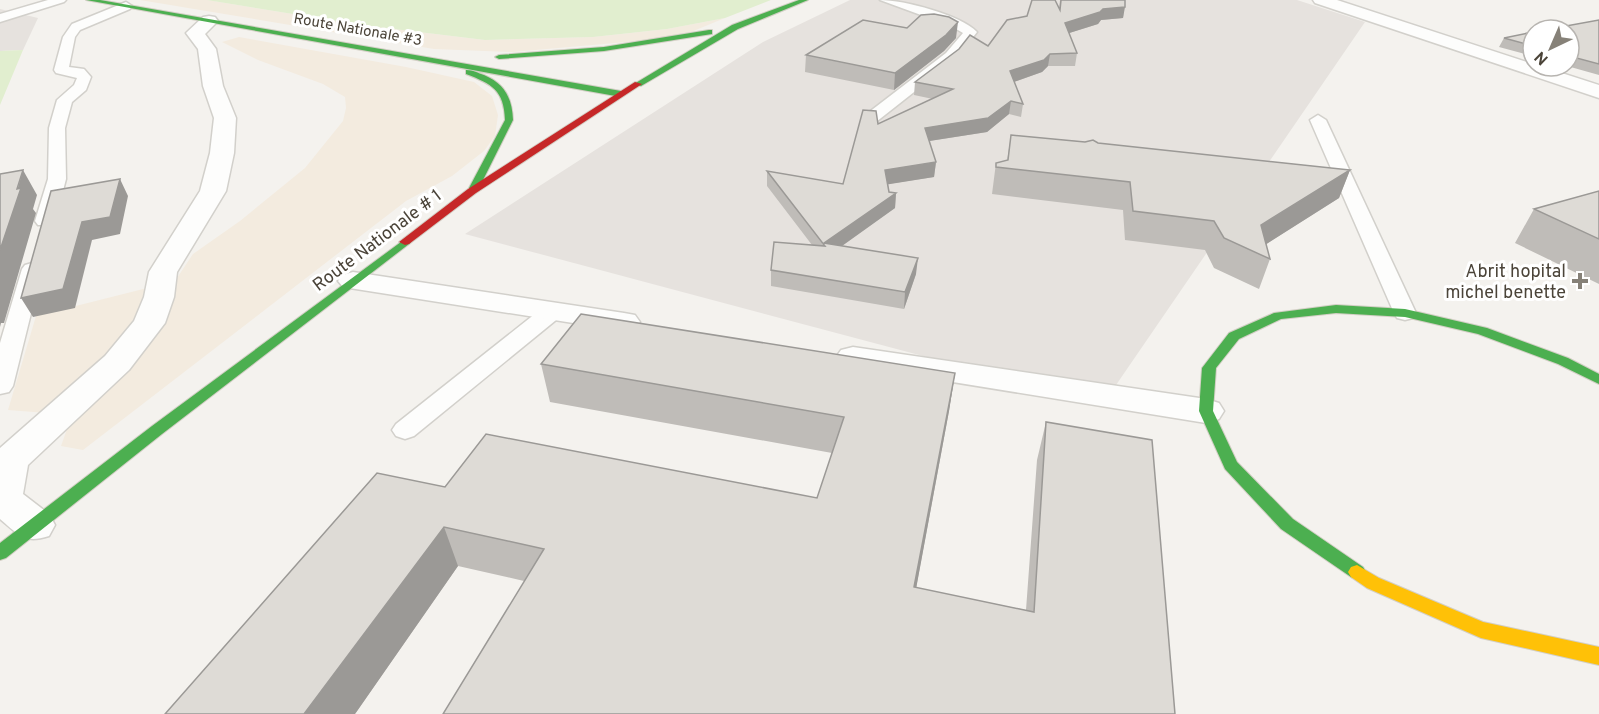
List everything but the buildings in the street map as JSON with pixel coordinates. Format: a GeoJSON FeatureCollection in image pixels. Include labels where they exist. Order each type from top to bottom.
{"type":"FeatureCollection","features":[{"type":"Feature","properties":{"kind":"main road","name":"Route Nationale #3"},"geometry":{"type":"LineString","coordinates":[[90,0],[621,94]]}},
{"type":"Feature","properties":{"kind":"main road","name":"Route Nationale # 1"},"geometry":{"type":"LineString","coordinates":[[0,553],[472,191],[621,94],[735,27],[805,0]]}},
{"type":"Feature","properties":{"kind":"main road"},"geometry":{"type":"LineString","coordinates":[[437,60],[590,52],[641,46],[735,27]]}},
{"type":"Feature","properties":{"kind":"main road"},"geometry":{"type":"LineString","coordinates":[[437,60],[482,77],[496,85],[507,96],[509,120],[472,191]]}},
{"type":"Feature","properties":{"kind":"main road"},"geometry":{"type":"LineString","coordinates":[[1598,659],[1481,630],[1373,583],[1287,524],[1231,465],[1206,411],[1209,368],[1234,336],[1278,316],[1336,309],[1405,313],[1482,331],[1563,361],[1599,380]]}},
{"type":"Feature","properties":{"kind":"street"},"geometry":{"type":"LineString","coordinates":[[1321,0],[1599,92]]}},
{"type":"Feature","properties":{"kind":"street"},"geometry":{"type":"LineString","coordinates":[[35,525],[2,499],[10,460],[117,363],[149,323],[159,297],[163,272],[213,191],[222,153],[225,118],[213,86],[207,49],[195,33],[209,21]]}},
{"type":"Feature","properties":{"kind":"street"},"geometry":{"type":"LineString","coordinates":[[352,281],[658,328]]}},
{"type":"Feature","properties":{"kind":"street"},"geometry":{"type":"LineString","coordinates":[[821,352],[1206,411]]}},
{"type":"Feature","properties":{"kind":"lane"},"geometry":{"type":"LineString","coordinates":[[0,18],[60,0]]}},
{"type":"Feature","properties":{"kind":"lane"},"geometry":{"type":"LineString","coordinates":[[870,119],[951,56],[971,32],[955,23],[886,0]]}},
{"type":"Feature","properties":{"kind":"lane"},"geometry":{"type":"LineString","coordinates":[[0,386],[57,179],[57,128],[66,100],[81,87],[84,77],[79,72],[62,70],[69,37],[76,27],[126,6]]}},
{"type":"Feature","properties":{"kind":"lane"},"geometry":{"type":"LineString","coordinates":[[1318,120],[1405,313]]}},
{"type":"Feature","properties":{"kind":"lane"},"geometry":{"type":"LineString","coordinates":[[405,430],[553,311]]}},
{"type":"Feature","properties":{"kind":"shaded area"},"geometry":{"type":"Polygon","coordinates":[[[140,0],[207,0],[361,25],[485,40],[593,37],[667,29],[725,18],[691,32],[649,40],[513,52],[434,49],[140,0]]]}},
{"type":"Feature","properties":{"kind":"shaded area"},"geometry":{"type":"Polygon","coordinates":[[[850,0],[1297,0],[1365,22],[1103,404],[465,234],[763,42],[850,0]]]}},
{"type":"Feature","properties":{"kind":"shaded area"},"geometry":{"type":"Polygon","coordinates":[[[0,9],[38,18],[23,50],[0,51],[0,9]]]}},
{"type":"Feature","properties":{"kind":"shaded area"},"geometry":{"type":"Polygon","coordinates":[[[239,37],[406,67],[474,82],[492,96],[498,115],[495,136],[484,151],[452,176],[406,201],[83,450],[61,446],[72,415],[8,410],[36,316],[175,281],[193,254],[240,221],[305,168],[343,121],[346,108],[345,97],[323,84],[258,60],[222,42],[239,37]]]}},
{"type":"Feature","properties":{"kind":"green space"},"geometry":{"type":"Polygon","coordinates":[[[207,0],[771,0],[725,18],[667,29],[593,37],[485,40],[361,25],[207,0]]]}},
{"type":"Feature","properties":{"kind":"green space"},"geometry":{"type":"Polygon","coordinates":[[[23,50],[0,105],[0,51],[23,50]]]}},
{"type":"Feature","properties":{"kind":"traffic: fast"},"geometry":{"type":"LineString","coordinates":[[89,0],[621,94]]}},
{"type":"Feature","properties":{"kind":"traffic: fast"},"geometry":{"type":"LineString","coordinates":[[638,84],[735,27],[805,0]]}},
{"type":"Feature","properties":{"kind":"traffic: fast"},"geometry":{"type":"LineString","coordinates":[[499,57],[604,49],[709,32]]}},
{"type":"Feature","properties":{"kind":"traffic: fast"},"geometry":{"type":"LineString","coordinates":[[469,72],[486,79],[499,88],[504,94],[509,109],[509,120],[474,188]]}},
{"type":"Feature","properties":{"kind":"traffic: fast"},"geometry":{"type":"LineString","coordinates":[[0,553],[157,430],[405,242]]}},
{"type":"Feature","properties":{"kind":"traffic: fast"},"geometry":{"type":"LineString","coordinates":[[1357,572],[1287,524],[1231,465],[1206,411],[1209,368],[1234,336],[1278,316],[1336,309],[1405,313],[1482,331],[1563,361],[1599,380]]}},
{"type":"Feature","properties":{"kind":"traffic: slow"},"geometry":{"type":"LineString","coordinates":[[1357,572],[1373,583],[1481,630],[1599,656]]}},
{"type":"Feature","properties":{"kind":"traffic: jam"},"geometry":{"type":"LineString","coordinates":[[405,242],[472,191],[638,84]]}},
{"type":"Feature","properties":{"kind":"place","name":"Abrit hopital michel benette"},"geometry":{"type":"Point","coordinates":[1580,281]}}]}
